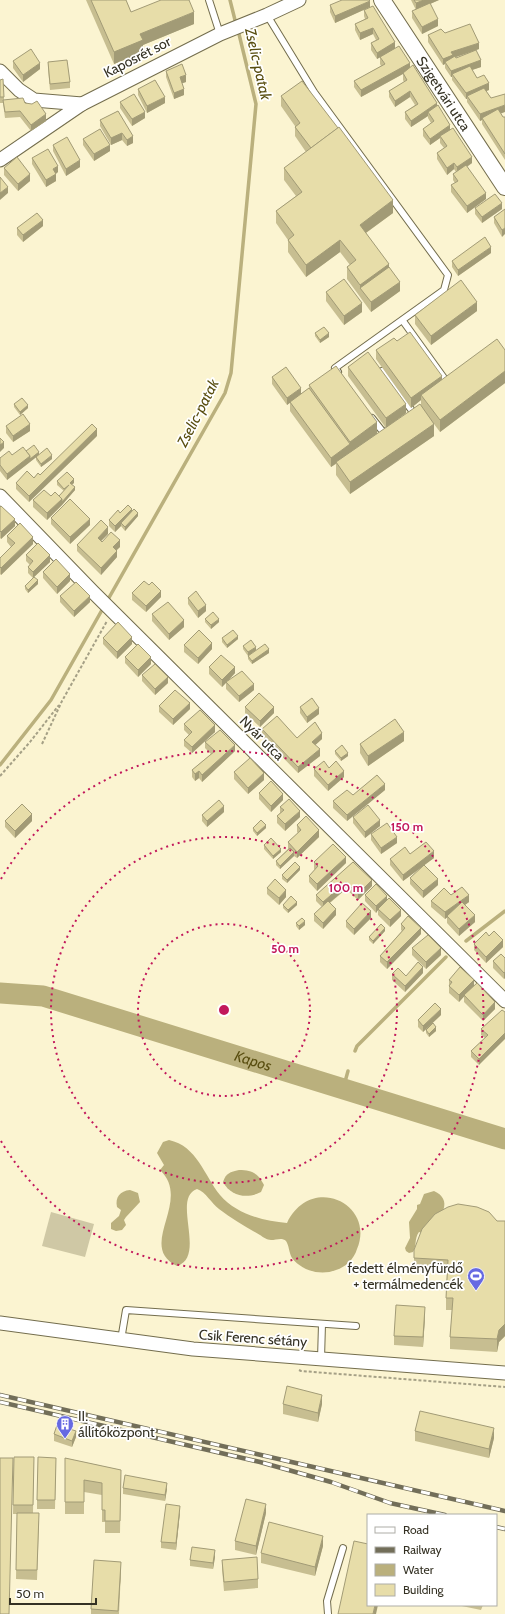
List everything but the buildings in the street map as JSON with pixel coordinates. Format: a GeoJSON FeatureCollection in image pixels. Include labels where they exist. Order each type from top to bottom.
{"type":"FeatureCollection","features":[{"type":"Feature","properties":{"kind":"street","name":"Kaposrét sor"},"geometry":{"type":"LineString","coordinates":[[0,160],[82,104],[224,32],[267,15],[299,0]]}},
{"type":"Feature","properties":{"kind":"street","name":"Szigetvári utca"},"geometry":{"type":"LineString","coordinates":[[382,0],[505,188]]}},
{"type":"Feature","properties":{"kind":"street"},"geometry":{"type":"LineString","coordinates":[[0,71],[19,90],[34,100],[82,104]]}},
{"type":"Feature","properties":{"kind":"street","name":"Nyár utca"},"geometry":{"type":"LineString","coordinates":[[0,496],[93,592],[505,1001]]}},
{"type":"Feature","properties":{"kind":"street","name":"Csik Ferenc sétány"},"geometry":{"type":"LineString","coordinates":[[0,1323],[193,1349],[505,1373]]}},
{"type":"Feature","properties":{"kind":"lane"},"geometry":{"type":"LineString","coordinates":[[209,0],[224,32]]}},
{"type":"Feature","properties":{"kind":"lane"},"geometry":{"type":"LineString","coordinates":[[267,15],[314,92],[448,275],[444,290],[336,368],[340,375]]}},
{"type":"Feature","properties":{"kind":"lane"},"geometry":{"type":"LineString","coordinates":[[403,321],[452,383],[443,390]]}},
{"type":"Feature","properties":{"kind":"lane"},"geometry":{"type":"LineString","coordinates":[[363,348],[368,354]]}},
{"type":"Feature","properties":{"kind":"lane"},"geometry":{"type":"LineString","coordinates":[[377,365],[413,412]]}},
{"type":"Feature","properties":{"kind":"lane"},"geometry":{"type":"LineString","coordinates":[[407,416],[419,407]]}},
{"type":"Feature","properties":{"kind":"lane"},"geometry":{"type":"LineString","coordinates":[[369,413],[383,432],[395,424]]}},
{"type":"Feature","properties":{"kind":"lane"},"geometry":{"type":"LineString","coordinates":[[122,1340],[126,1310],[356,1326]]}},
{"type":"Feature","properties":{"kind":"lane"},"geometry":{"type":"LineString","coordinates":[[321,1359],[322,1324]]}},
{"type":"Feature","properties":{"kind":"lane"},"geometry":{"type":"LineString","coordinates":[[328,1614],[327,1601],[343,1548]]}},
{"type":"Feature","properties":{"kind":"path"},"geometry":{"type":"LineString","coordinates":[[42,744],[62,701],[110,609]]}},
{"type":"Feature","properties":{"kind":"path"},"geometry":{"type":"LineString","coordinates":[[0,776],[30,742],[62,701]]}},
{"type":"Feature","properties":{"kind":"path"},"geometry":{"type":"LineString","coordinates":[[296,1368],[301,1372],[505,1387]]}},
{"type":"Feature","properties":{"kind":"shaded area"},"geometry":{"type":"Polygon","coordinates":[[[51,1212],[94,1224],[85,1257],[42,1246],[51,1212]]]}},
{"type":"Feature","properties":{"kind":"water"},"geometry":{"type":"Polygon","coordinates":[[[169,1140],[179,1143],[187,1148],[199,1162],[214,1187],[226,1202],[250,1215],[287,1223],[298,1208],[311,1200],[325,1197],[338,1200],[350,1208],[357,1219],[360,1233],[354,1256],[340,1269],[330,1272],[318,1272],[306,1269],[292,1258],[286,1241],[281,1239],[270,1240],[239,1223],[216,1207],[200,1190],[197,1189],[190,1194],[187,1203],[190,1240],[189,1251],[185,1260],[177,1266],[166,1257],[162,1247],[162,1235],[171,1195],[169,1182],[160,1170],[164,1165],[157,1153],[163,1142],[169,1140]]]}},
{"type":"Feature","properties":{"kind":"water"},"geometry":{"type":"Polygon","coordinates":[[[239,1170],[248,1171],[257,1175],[264,1185],[261,1192],[251,1196],[245,1196],[235,1194],[226,1187],[223,1182],[227,1175],[231,1172],[239,1170]]]}},
{"type":"Feature","properties":{"kind":"water"},"geometry":{"type":"Polygon","coordinates":[[[130,1190],[138,1193],[140,1202],[124,1220],[126,1225],[122,1230],[116,1231],[111,1229],[111,1223],[119,1216],[121,1210],[117,1207],[118,1197],[121,1193],[130,1190]]]}},
{"type":"Feature","properties":{"kind":"water"},"geometry":{"type":"Polygon","coordinates":[[[434,1191],[443,1199],[444,1209],[438,1217],[428,1222],[429,1225],[422,1233],[419,1232],[414,1250],[413,1252],[409,1253],[405,1248],[410,1238],[409,1222],[424,1194],[434,1191]]]}},
{"type":"Feature","properties":{"kind":"waterway","name":"Zselic-patak"},"geometry":{"type":"LineString","coordinates":[[230,0],[236,24]]}},
{"type":"Feature","properties":{"kind":"waterway","name":"Zselic-patak"},"geometry":{"type":"LineString","coordinates":[[0,765],[51,700],[225,393],[231,373],[256,104],[238,30]]}},
{"type":"Feature","properties":{"kind":"waterway"},"geometry":{"type":"LineString","coordinates":[[466,941],[505,911]]}},
{"type":"Feature","properties":{"kind":"waterway"},"geometry":{"type":"LineString","coordinates":[[355,1051],[357,1046],[446,957]]}},
{"type":"Feature","properties":{"kind":"waterway","name":"Kapos"},"geometry":{"type":"LineString","coordinates":[[0,993],[43,996],[505,1139]]}},
{"type":"Feature","properties":{"kind":"waterway"},"geometry":{"type":"LineString","coordinates":[[343,1089],[348,1071]]}},
{"type":"Feature","properties":{"kind":"railway"},"geometry":{"type":"LineString","coordinates":[[0,1395],[505,1511]]}},
{"type":"Feature","properties":{"kind":"railway"},"geometry":{"type":"LineString","coordinates":[[0,1402],[260,1462],[331,1482],[390,1503],[440,1514]]}},
{"type":"Feature","properties":{"kind":"railway"},"geometry":{"type":"LineString","coordinates":[[497,1527],[505,1529]]}},
{"type":"Feature","properties":{"kind":"place","name":"fedett élményfürdő + termálmedencék"},"geometry":{"type":"Point","coordinates":[476,1291]}},
{"type":"Feature","properties":{"kind":"place","name":"II. állítóközpont"},"geometry":{"type":"Point","coordinates":[65,1439]}}]}
